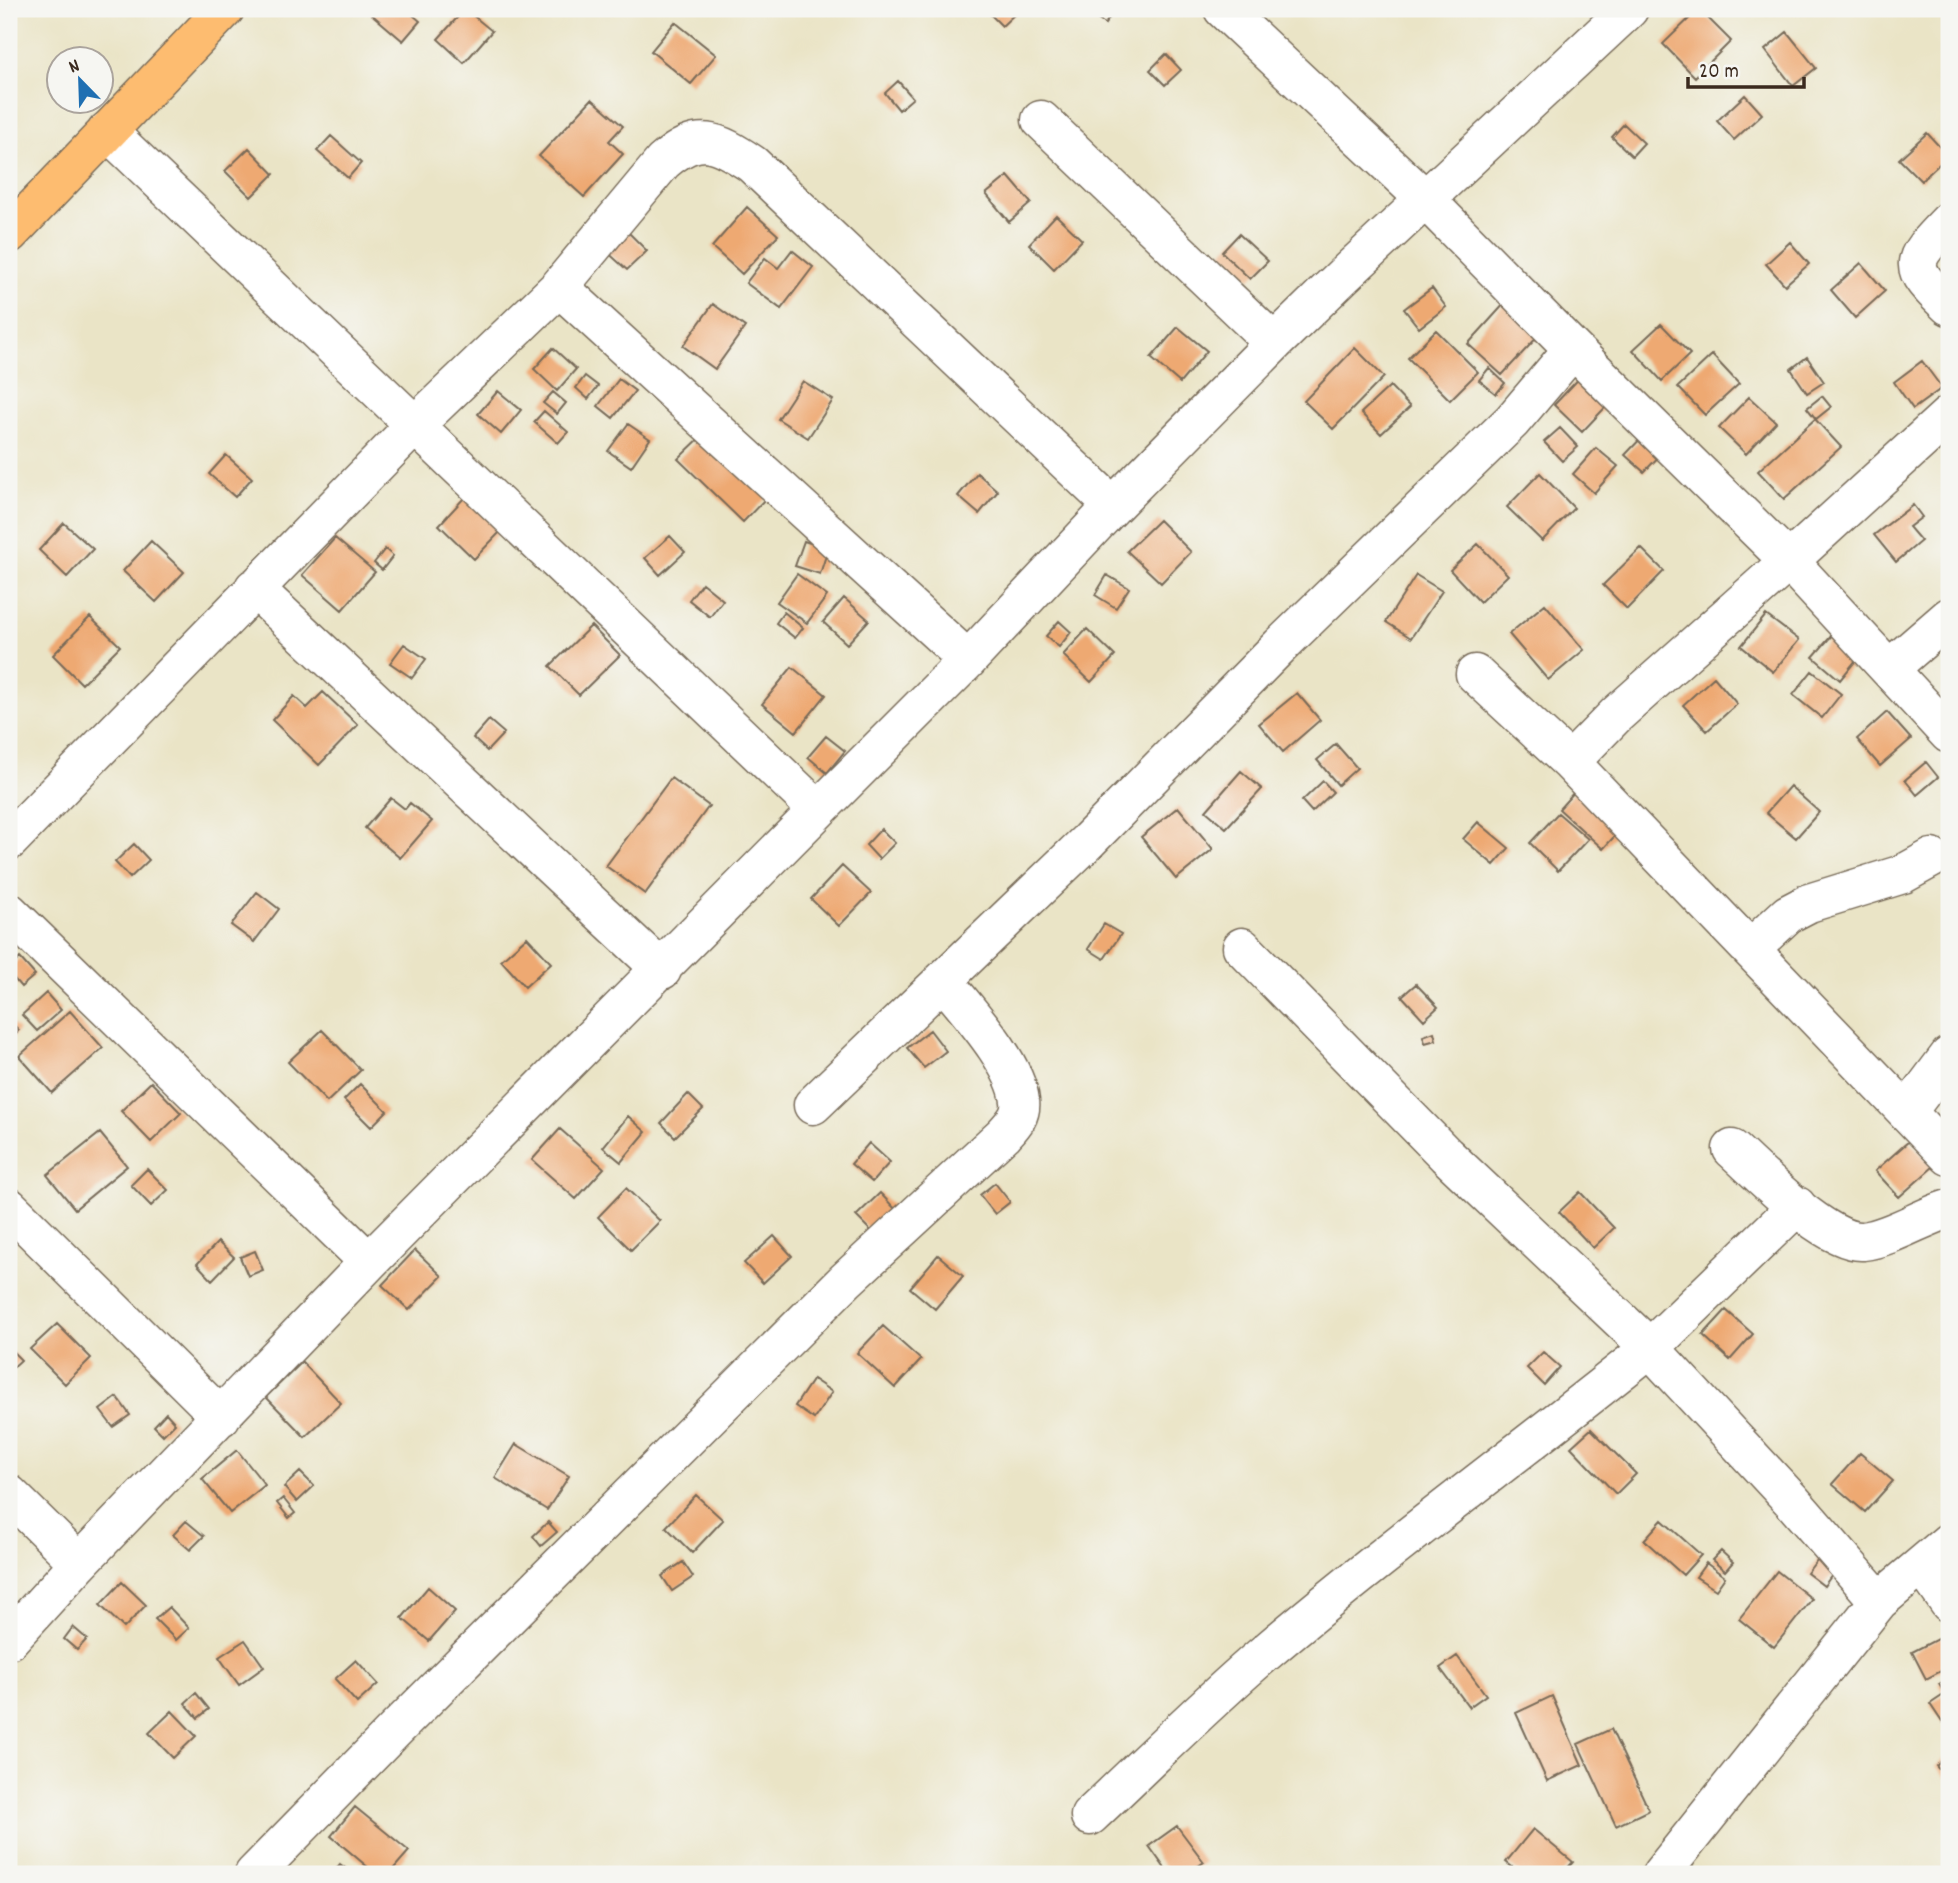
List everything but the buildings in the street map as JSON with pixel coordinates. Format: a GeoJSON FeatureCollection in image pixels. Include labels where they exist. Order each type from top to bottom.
{"type":"FeatureCollection","features":[{"type":"Feature","properties":{"kind":"main road"},"geometry":{"type":"LineString","coordinates":[[9,234],[225,9]]}},
{"type":"Feature","properties":{"kind":"street"},"geometry":{"type":"LineString","coordinates":[[1223,9],[1425,199],[1789,561],[1949,734]]}},
{"type":"Feature","properties":{"kind":"street"},"geometry":{"type":"LineString","coordinates":[[9,1640],[79,1563],[369,1262],[968,660],[1113,506],[1274,343],[1618,12]]}},
{"type":"Feature","properties":{"kind":"street"},"geometry":{"type":"LineString","coordinates":[[1041,120],[1274,343]]}},
{"type":"Feature","properties":{"kind":"street"},"geometry":{"type":"LineString","coordinates":[[107,131],[818,810]]}},
{"type":"Feature","properties":{"kind":"street"},"geometry":{"type":"LineString","coordinates":[[9,841],[414,426],[559,287],[639,190],[677,150],[693,141],[710,142],[731,150],[752,164],[1113,506]]}},
{"type":"Feature","properties":{"kind":"street"},"geometry":{"type":"LineString","coordinates":[[1949,221],[1925,246],[1918,257],[1917,267],[1921,279],[1949,306]]}},
{"type":"Feature","properties":{"kind":"street"},"geometry":{"type":"LineString","coordinates":[[559,287],[968,660]]}},
{"type":"Feature","properties":{"kind":"street"},"geometry":{"type":"LineString","coordinates":[[813,1105],[1089,840],[1280,646],[1512,421],[1573,349]]}},
{"type":"Feature","properties":{"kind":"street"},"geometry":{"type":"LineString","coordinates":[[1570,762],[1665,669],[1719,626],[1949,415]]}},
{"type":"Feature","properties":{"kind":"street"},"geometry":{"type":"LineString","coordinates":[[254,588],[662,970]]}},
{"type":"Feature","properties":{"kind":"street"},"geometry":{"type":"LineString","coordinates":[[1889,669],[1949,617]]}},
{"type":"Feature","properties":{"kind":"street"},"geometry":{"type":"LineString","coordinates":[[1475,674],[1570,762],[1949,1156]]}},
{"type":"Feature","properties":{"kind":"street"},"geometry":{"type":"LineString","coordinates":[[1750,949],[1788,914],[1809,904],[1903,874],[1932,858]]}},
{"type":"Feature","properties":{"kind":"street"},"geometry":{"type":"LineString","coordinates":[[9,912],[369,1262]]}},
{"type":"Feature","properties":{"kind":"street"},"geometry":{"type":"LineString","coordinates":[[1242,947],[1446,1155],[1650,1348],[1793,1502],[1879,1601]]}},
{"type":"Feature","properties":{"kind":"street"},"geometry":{"type":"LineString","coordinates":[[254,1874],[846,1280],[1017,1119],[1021,1102],[1009,1069],[943,981]]}},
{"type":"Feature","properties":{"kind":"street"},"geometry":{"type":"LineString","coordinates":[[1907,1112],[1949,1056]]}},
{"type":"Feature","properties":{"kind":"street"},"geometry":{"type":"LineString","coordinates":[[1732,1149],[1797,1206],[1842,1239],[1865,1241],[1949,1209]]}},
{"type":"Feature","properties":{"kind":"street"},"geometry":{"type":"LineString","coordinates":[[1090,1816],[1263,1655],[1650,1348],[1797,1206]]}},
{"type":"Feature","properties":{"kind":"street"},"geometry":{"type":"LineString","coordinates":[[9,1207],[221,1417]]}},
{"type":"Feature","properties":{"kind":"street"},"geometry":{"type":"LineString","coordinates":[[9,1494],[79,1563]]}},
{"type":"Feature","properties":{"kind":"street"},"geometry":{"type":"LineString","coordinates":[[1661,1874],[1879,1601],[1936,1554],[1949,1603]]}}]}
